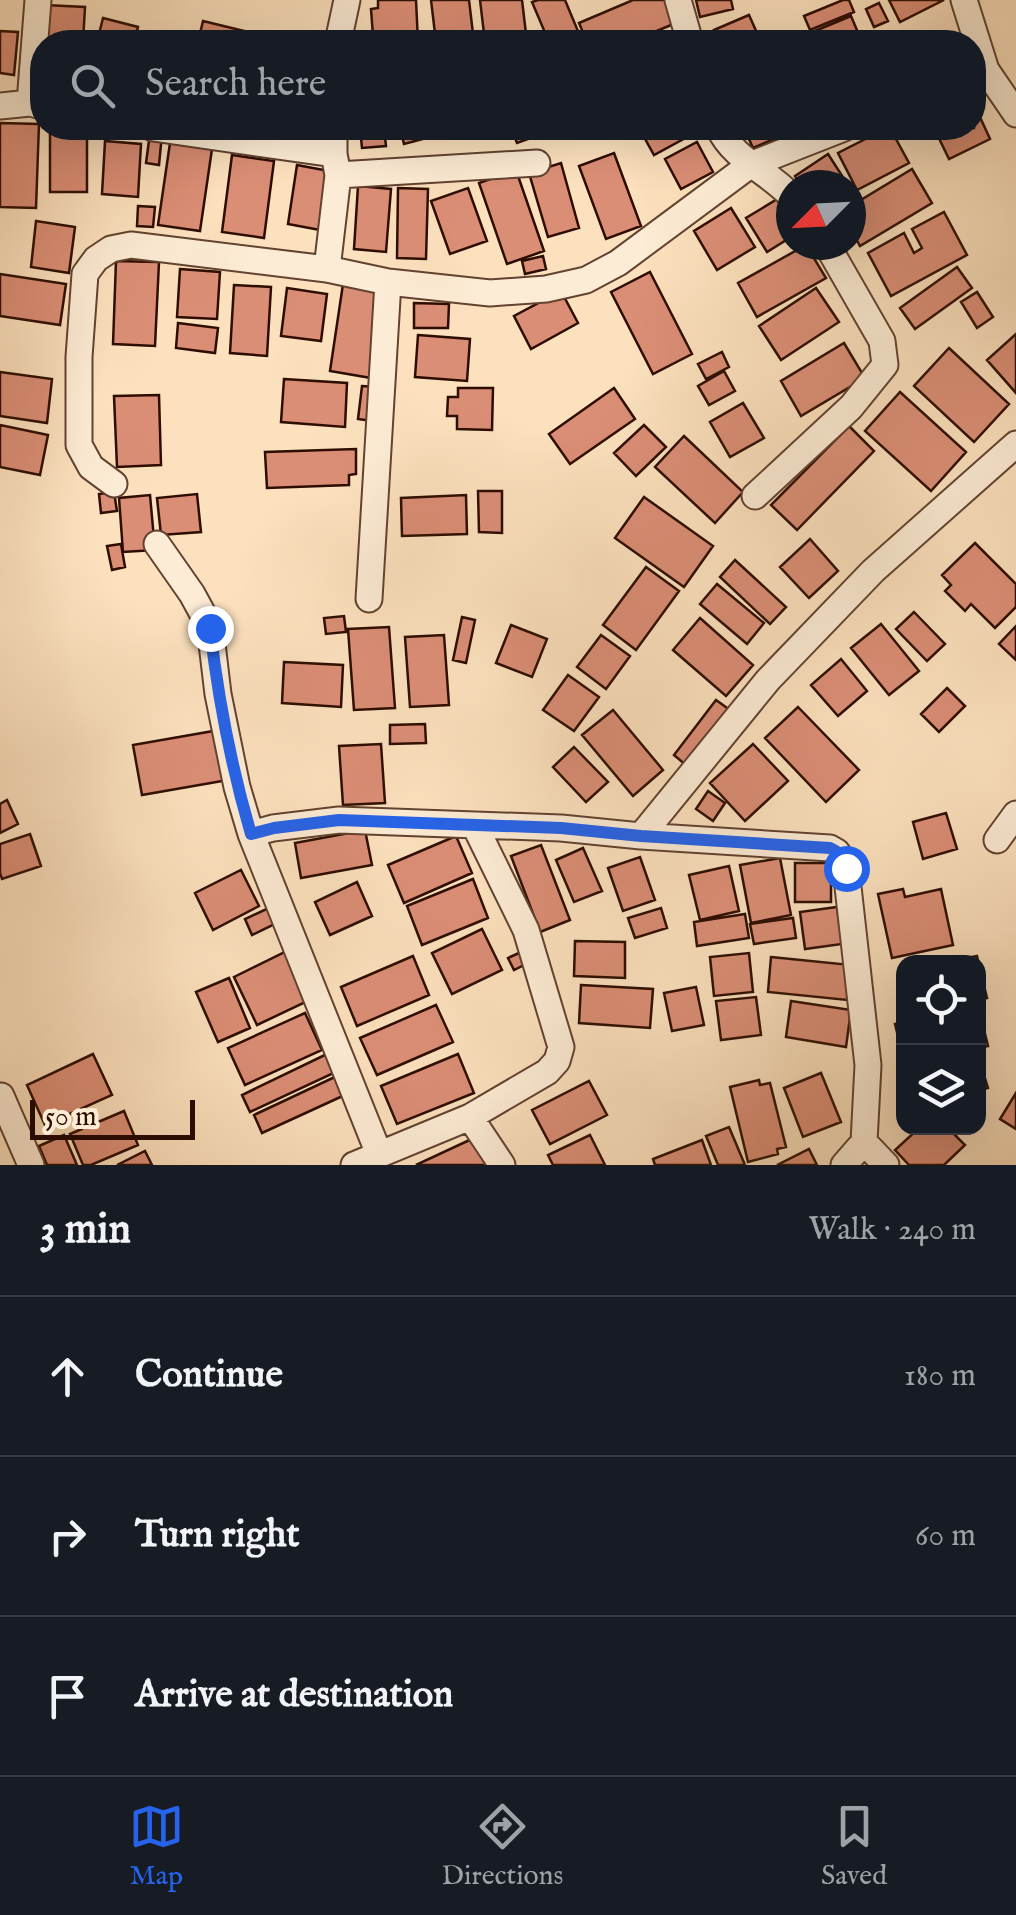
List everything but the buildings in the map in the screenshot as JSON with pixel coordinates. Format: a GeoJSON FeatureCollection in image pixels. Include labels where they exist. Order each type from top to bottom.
{"type":"FeatureCollection","features":[{"type":"Feature","properties":{"kind":"street"},"geometry":{"type":"LineString","coordinates":[[37,30],[38,0]]}},
{"type":"Feature","properties":{"kind":"street"},"geometry":{"type":"LineString","coordinates":[[341,30],[347,0]]}},
{"type":"Feature","properties":{"kind":"street"},"geometry":{"type":"LineString","coordinates":[[678,0],[687,30]]}},
{"type":"Feature","properties":{"kind":"street"},"geometry":{"type":"LineString","coordinates":[[964,0],[970,30]]}},
{"type":"Feature","properties":{"kind":"street"},"geometry":{"type":"LineString","coordinates":[[986,81],[1016,114]]}},
{"type":"Feature","properties":{"kind":"street"},"geometry":{"type":"LineString","coordinates":[[0,106],[30,105]]}},
{"type":"Feature","properties":{"kind":"street"},"geometry":{"type":"LineString","coordinates":[[212,140],[336,165],[537,163]]}},
{"type":"Feature","properties":{"kind":"street"},"geometry":{"type":"LineString","coordinates":[[327,269],[335,140]]}},
{"type":"Feature","properties":{"kind":"street"},"geometry":{"type":"LineString","coordinates":[[724,140],[750,165],[776,181]]}},
{"type":"Feature","properties":{"kind":"street"},"geometry":{"type":"LineString","coordinates":[[114,484],[91,467],[79,445],[78,356],[86,274],[96,259],[111,249],[131,245],[490,293],[546,290],[586,280],[618,263],[750,165],[814,140]]}},
{"type":"Feature","properties":{"kind":"street"},"geometry":{"type":"LineString","coordinates":[[755,496],[851,407],[885,365],[882,341],[836,260]]}},
{"type":"Feature","properties":{"kind":"street"},"geometry":{"type":"LineString","coordinates":[[368,598],[388,282]]}},
{"type":"Feature","properties":{"kind":"street"},"geometry":{"type":"LineString","coordinates":[[641,836],[768,680],[873,571],[1016,444]]}},
{"type":"Feature","properties":{"kind":"street"},"geometry":{"type":"LineString","coordinates":[[157,544],[210,628],[218,694],[251,834],[378,1154]]}},
{"type":"Feature","properties":{"kind":"street"},"geometry":{"type":"LineString","coordinates":[[996,840],[1016,814]]}},
{"type":"Feature","properties":{"kind":"street"},"geometry":{"type":"LineString","coordinates":[[251,834],[339,820],[561,828],[830,848],[846,868],[868,1064],[864,1142],[844,1165]]}},
{"type":"Feature","properties":{"kind":"street"},"geometry":{"type":"LineString","coordinates":[[354,1165],[470,1116],[547,1072],[557,1061],[561,1046],[526,930],[474,826]]}},
{"type":"Feature","properties":{"kind":"street"},"geometry":{"type":"LineString","coordinates":[[1,1096],[30,1165]]}},
{"type":"Feature","properties":{"kind":"street"},"geometry":{"type":"LineString","coordinates":[[470,1116],[502,1165]]}},
{"type":"Feature","properties":{"kind":"street"},"geometry":{"type":"LineString","coordinates":[[864,1142],[886,1165]]}},
{"type":"Feature","properties":{"kind":"route"},"geometry":{"type":"LineString","coordinates":[[210,628],[218,694],[251,834],[339,820],[561,828],[830,848],[846,868]]}}]}
